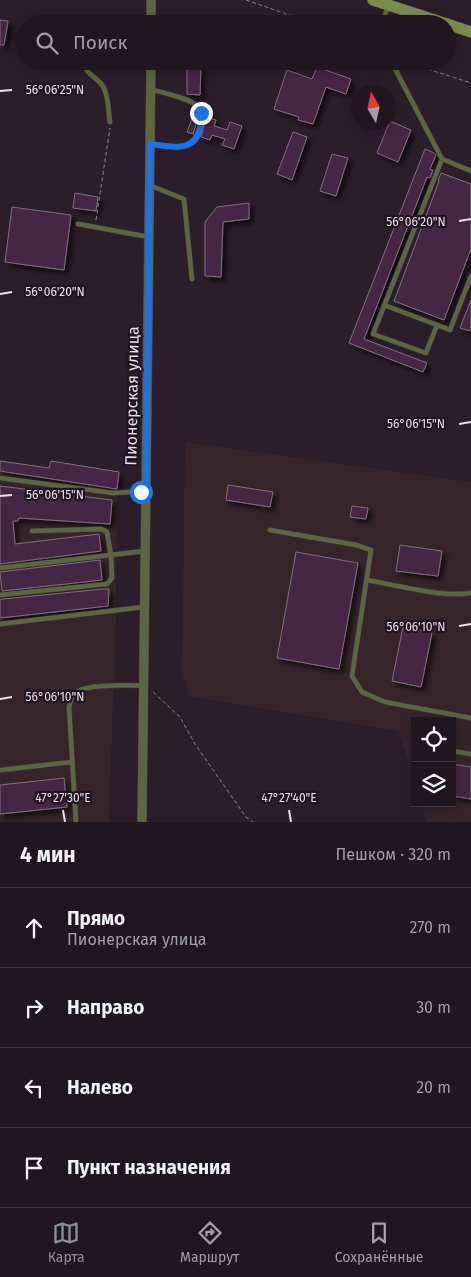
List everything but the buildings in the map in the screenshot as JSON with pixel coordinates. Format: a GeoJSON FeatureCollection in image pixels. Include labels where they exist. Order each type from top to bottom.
{"type":"FeatureCollection","features":[{"type":"Feature","properties":{"kind":"main road"},"geometry":{"type":"LineString","coordinates":[[373,0],[419,15]]}},
{"type":"Feature","properties":{"kind":"main road"},"geometry":{"type":"LineString","coordinates":[[456,27],[471,32]]}},
{"type":"Feature","properties":{"kind":"street"},"geometry":{"type":"LineString","coordinates":[[151,15],[152,0]]}},
{"type":"Feature","properties":{"kind":"street","name":"Пионерская улица"},"geometry":{"type":"LineString","coordinates":[[142,822],[151,70]]}},
{"type":"Feature","properties":{"kind":"lane"},"geometry":{"type":"LineString","coordinates":[[385,15],[388,5]]}},
{"type":"Feature","properties":{"kind":"lane"},"geometry":{"type":"LineString","coordinates":[[87,70],[102,85],[107,97],[110,122]]}},
{"type":"Feature","properties":{"kind":"lane"},"geometry":{"type":"LineString","coordinates":[[397,70],[442,159],[471,170]]}},
{"type":"Feature","properties":{"kind":"lane"},"geometry":{"type":"LineString","coordinates":[[150,89],[193,103],[199,108],[202,121],[194,142],[185,146],[172,147],[150,144]]}},
{"type":"Feature","properties":{"kind":"lane"},"geometry":{"type":"LineString","coordinates":[[437,325],[426,354],[373,334],[442,159]]}},
{"type":"Feature","properties":{"kind":"lane"},"geometry":{"type":"LineString","coordinates":[[149,185],[184,198],[192,279]]}},
{"type":"Feature","properties":{"kind":"lane"},"geometry":{"type":"LineString","coordinates":[[78,224],[149,237]]}},
{"type":"Feature","properties":{"kind":"lane"},"geometry":{"type":"LineString","coordinates":[[384,305],[450,330],[471,276]]}},
{"type":"Feature","properties":{"kind":"lane"},"geometry":{"type":"LineString","coordinates":[[0,478],[113,494],[146,491]]}},
{"type":"Feature","properties":{"kind":"lane"},"geometry":{"type":"LineString","coordinates":[[0,595],[106,584],[112,578],[107,532],[101,529],[32,531]]}},
{"type":"Feature","properties":{"kind":"lane"},"geometry":{"type":"LineString","coordinates":[[270,530],[356,545],[371,550],[352,676],[362,692],[385,702],[471,718]]}},
{"type":"Feature","properties":{"kind":"lane"},"geometry":{"type":"LineString","coordinates":[[0,568],[145,552]]}},
{"type":"Feature","properties":{"kind":"lane"},"geometry":{"type":"LineString","coordinates":[[367,580],[432,592],[471,593]]}},
{"type":"Feature","properties":{"kind":"lane"},"geometry":{"type":"LineString","coordinates":[[0,624],[144,607]]}},
{"type":"Feature","properties":{"kind":"lane"},"geometry":{"type":"LineString","coordinates":[[76,822],[69,707],[71,698],[75,692],[90,687],[144,686]]}},
{"type":"Feature","properties":{"kind":"lane"},"geometry":{"type":"LineString","coordinates":[[456,752],[471,754]]}},
{"type":"Feature","properties":{"kind":"lane"},"geometry":{"type":"LineString","coordinates":[[0,770],[72,762]]}},
{"type":"Feature","properties":{"kind":"path"},"geometry":{"type":"LineString","coordinates":[[246,0],[289,15]]}},
{"type":"Feature","properties":{"kind":"path"},"geometry":{"type":"LineString","coordinates":[[431,70],[471,83]]}},
{"type":"Feature","properties":{"kind":"path"},"geometry":{"type":"LineString","coordinates":[[95,227],[110,136],[110,122]]}},
{"type":"Feature","properties":{"kind":"path"},"geometry":{"type":"LineString","coordinates":[[144,686],[160,697],[180,717],[195,744],[246,817],[253,822]]}},
{"type":"Feature","properties":{"kind":"shaded area"},"geometry":{"type":"Polygon","coordinates":[[[185,442],[471,482],[471,822],[427,822],[422,807],[456,807],[456,717],[411,717],[411,771],[398,731],[189,696],[182,671],[185,442]]]}},
{"type":"Feature","properties":{"kind":"shaded area"},"geometry":{"type":"Polygon","coordinates":[[[0,461],[49,468],[51,461],[119,472],[117,489],[116,614],[109,822],[0,822],[0,461]]]}},
{"type":"Feature","properties":{"kind":"route"},"geometry":{"type":"LineString","coordinates":[[141,492],[146,491],[150,144],[172,147],[185,146],[194,142],[202,121],[201,113]]}}]}
